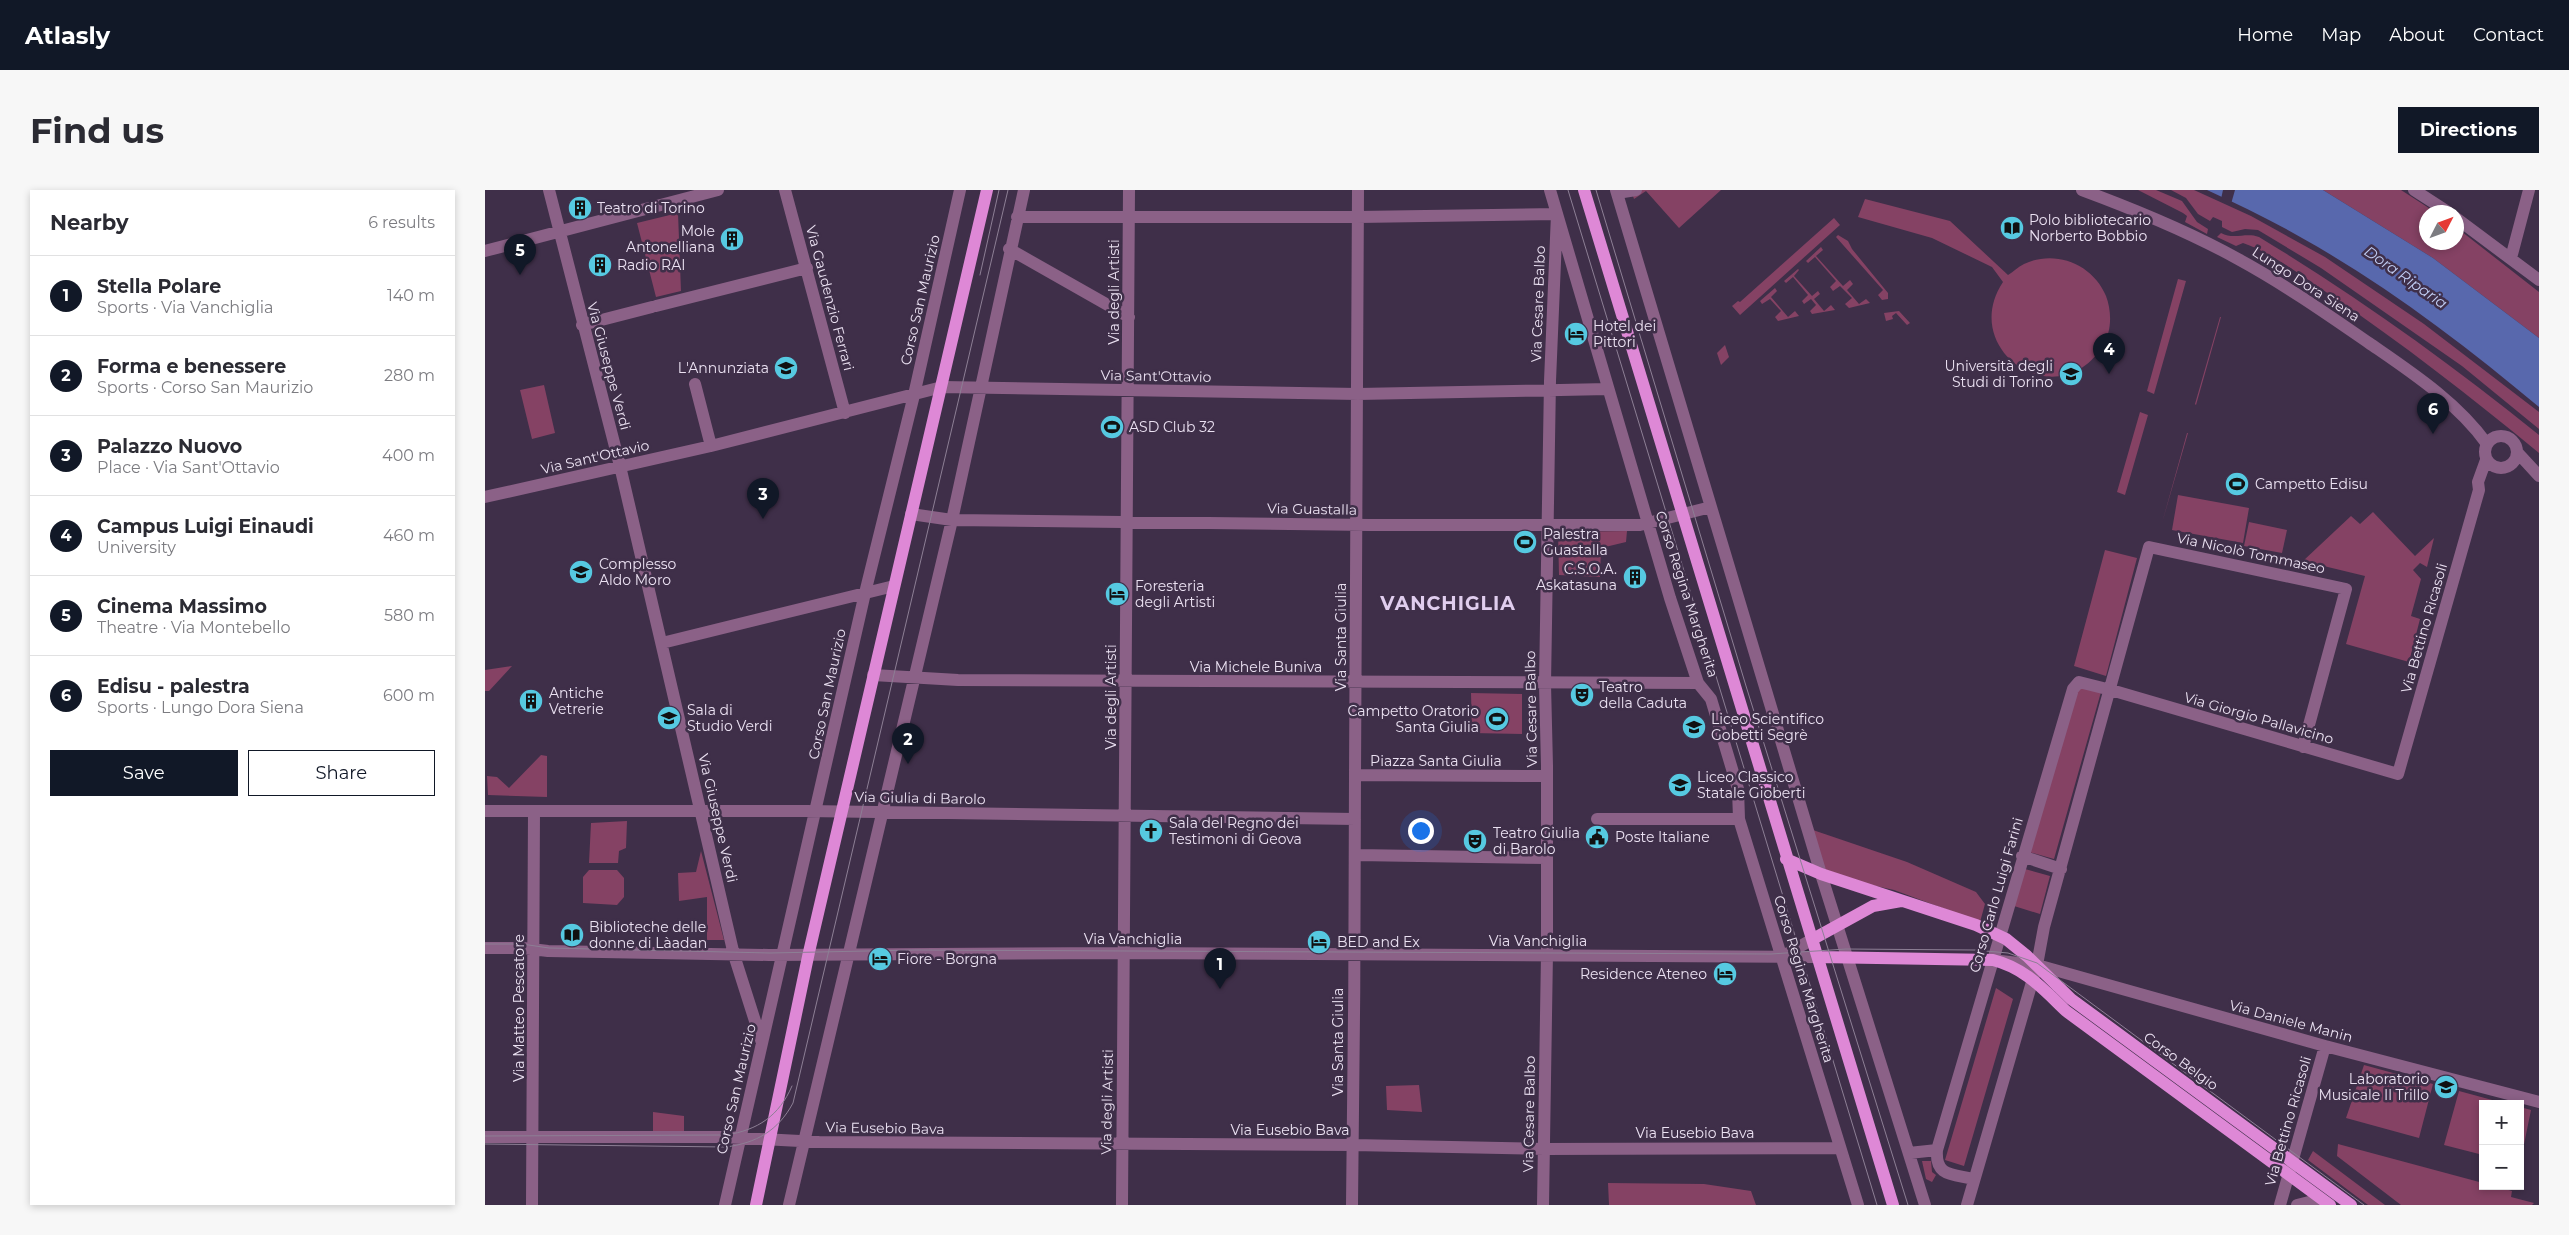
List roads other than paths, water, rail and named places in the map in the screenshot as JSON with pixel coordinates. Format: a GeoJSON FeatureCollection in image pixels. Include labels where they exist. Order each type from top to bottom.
{"type":"FeatureCollection","features":[{"type":"Feature","properties":{"kind":"main road"},"geometry":{"type":"LineString","coordinates":[[756,1205],[808,954],[987,190]]}},
{"type":"Feature","properties":{"kind":"main road","name":"Corso Regina Margherita"},"geometry":{"type":"LineString","coordinates":[[1584,190],[1786,859],[1819,958],[1893,1205]]}},
{"type":"Feature","properties":{"kind":"main road","name":"Corso Belgio"},"geometry":{"type":"LineString","coordinates":[[1786,859],[1821,874],[1906,900],[1999,935],[2016,946],[2071,999],[2351,1205]]}},
{"type":"Feature","properties":{"kind":"main road"},"geometry":{"type":"LineString","coordinates":[[1813,939],[1873,906],[1906,900]]}},
{"type":"Feature","properties":{"kind":"main road","name":"Corso Belgio"},"geometry":{"type":"LineString","coordinates":[[1819,958],[1993,960],[2015,967],[2032,978],[2066,1011],[2326,1202]]}},
{"type":"Feature","properties":{"kind":"street","name":"Via Giuseppe Verdi"},"geometry":{"type":"LineString","coordinates":[[549,190],[582,325],[620,466],[734,955],[762,1044]]}},
{"type":"Feature","properties":{"kind":"street"},"geometry":{"type":"LineString","coordinates":[[485,251],[719,190]]}},
{"type":"Feature","properties":{"kind":"street","name":"Via Gaudenzio Ferrari"},"geometry":{"type":"LineString","coordinates":[[785,190],[845,413]]}},
{"type":"Feature","properties":{"kind":"street","name":"Corso San Maurizio"},"geometry":{"type":"LineString","coordinates":[[725,1205],[865,593],[914,395],[960,190]]}},
{"type":"Feature","properties":{"kind":"street"},"geometry":{"type":"LineString","coordinates":[[789,1205],[847,954],[953,520],[1009,249],[1024,190]]}},
{"type":"Feature","properties":{"kind":"street","name":"Via degli Artisti"},"geometry":{"type":"LineString","coordinates":[[1121,1205],[1127,681],[1126,522],[1129,390],[1129,190]]}},
{"type":"Feature","properties":{"kind":"street","name":"Via Santa Giulia"},"geometry":{"type":"LineString","coordinates":[[1352,1205],[1354,955],[1357,855],[1355,775],[1358,190]]}},
{"type":"Feature","properties":{"kind":"street","name":"Corso Regina Margherita"},"geometry":{"type":"LineString","coordinates":[[1550,190],[1647,524],[1698,683],[1711,699],[1738,790],[1739,819],[1858,1205]]}},
{"type":"Feature","properties":{"kind":"street"},"geometry":{"type":"LineString","coordinates":[[1636,190],[1617,192],[1821,874],[1849,958],[1925,1205]]}},
{"type":"Feature","properties":{"kind":"street","name":"Lungo Dora Siena"},"geometry":{"type":"LineString","coordinates":[[2082,190],[2182,230],[2238,259],[2282,285],[2384,353],[2451,403],[2487,444]]}},
{"type":"Feature","properties":{"kind":"street"},"geometry":{"type":"LineString","coordinates":[[2414,190],[2437,205]]}},
{"type":"Feature","properties":{"kind":"street"},"geometry":{"type":"LineString","coordinates":[[2511,258],[2529,190]]}},
{"type":"Feature","properties":{"kind":"street"},"geometry":{"type":"LineString","coordinates":[[1017,217],[1358,218],[1557,214]]}},
{"type":"Feature","properties":{"kind":"street","name":"Via Cesare Balbo"},"geometry":{"type":"LineString","coordinates":[[1543,1205],[1547,956],[1545,684],[1550,390],[1557,214]]}},
{"type":"Feature","properties":{"kind":"street"},"geometry":{"type":"LineString","coordinates":[[2464,223],[2539,280]]}},
{"type":"Feature","properties":{"kind":"street"},"geometry":{"type":"LineString","coordinates":[[1009,249],[1129,317]]}},
{"type":"Feature","properties":{"kind":"street"},"geometry":{"type":"LineString","coordinates":[[582,325],[807,268]]}},
{"type":"Feature","properties":{"kind":"street"},"geometry":{"type":"LineString","coordinates":[[695,384],[711,446]]}},
{"type":"Feature","properties":{"kind":"street","name":"Via Sant'Ottavio"},"geometry":{"type":"LineString","coordinates":[[491,496],[791,427],[942,387],[1358,394],[1608,389]]}},
{"type":"Feature","properties":{"kind":"street"},"geometry":{"type":"LineString","coordinates":[[2505,436],[2514,442],[2517,452],[2539,477],[2497,465],[2485,450],[2487,444],[2494,438],[2505,436]]}},
{"type":"Feature","properties":{"kind":"street"},"geometry":{"type":"LineString","coordinates":[[2497,465],[2516,459],[2517,452]]}},
{"type":"Feature","properties":{"kind":"street","name":"Via Bettino Ricasoli"},"geometry":{"type":"LineString","coordinates":[[2398,774],[2479,490],[2497,465]]}},
{"type":"Feature","properties":{"kind":"street","name":"Via Guastalla"},"geometry":{"type":"LineString","coordinates":[[911,514],[953,520],[1548,526],[1647,524],[1711,507]]}},
{"type":"Feature","properties":{"kind":"street","name":"Via Nicolò Tommaseo"},"geometry":{"type":"LineString","coordinates":[[2111,690],[2149,548],[2346,589],[2303,747]]}},
{"type":"Feature","properties":{"kind":"street"},"geometry":{"type":"LineString","coordinates":[[661,643],[894,586]]}},
{"type":"Feature","properties":{"kind":"street","name":"Via Michele Buniva"},"geometry":{"type":"LineString","coordinates":[[873,675],[913,679],[1545,684],[1698,683]]}},
{"type":"Feature","properties":{"kind":"street","name":"Corso Carlo Luigi Farini"},"geometry":{"type":"LineString","coordinates":[[1937,1150],[2022,856],[2073,689],[2079,682],[2111,690]]}},
{"type":"Feature","properties":{"kind":"street"},"geometry":{"type":"LineString","coordinates":[[1967,1205],[2037,965],[2044,927],[2111,690]]}},
{"type":"Feature","properties":{"kind":"street","name":"Via Giorgio Pallavicino"},"geometry":{"type":"LineString","coordinates":[[2111,690],[2398,774]]}},
{"type":"Feature","properties":{"kind":"street","name":"Piazza Santa Giulia"},"geometry":{"type":"LineString","coordinates":[[1355,775],[1547,776]]}},
{"type":"Feature","properties":{"kind":"street","name":"Via Giulia di Barolo"},"geometry":{"type":"LineString","coordinates":[[485,811],[841,811],[1355,819]]}},
{"type":"Feature","properties":{"kind":"street","name":"Via Matteo Pescatore"},"geometry":{"type":"LineString","coordinates":[[532,1205],[535,950],[534,812]]}},
{"type":"Feature","properties":{"kind":"street"},"geometry":{"type":"LineString","coordinates":[[1597,819],[1739,819]]}},
{"type":"Feature","properties":{"kind":"street"},"geometry":{"type":"LineString","coordinates":[[1357,855],[1546,858]]}},
{"type":"Feature","properties":{"kind":"street"},"geometry":{"type":"LineString","coordinates":[[2022,856],[2061,869]]}},
{"type":"Feature","properties":{"kind":"street"},"geometry":{"type":"LineString","coordinates":[[1780,957],[1813,939]]}},
{"type":"Feature","properties":{"kind":"street","name":"Via Vanchiglia"},"geometry":{"type":"LineString","coordinates":[[485,948],[734,955],[1124,953],[1819,958]]}},
{"type":"Feature","properties":{"kind":"street","name":"Via Daniele Manin"},"geometry":{"type":"LineString","coordinates":[[1993,960],[2037,965],[2325,1046],[2539,1102]]}},
{"type":"Feature","properties":{"kind":"street","name":"Via Bettino Ricasoli"},"geometry":{"type":"LineString","coordinates":[[2280,1205],[2325,1046]]}},
{"type":"Feature","properties":{"kind":"street","name":"Via Eusebio Bava"},"geometry":{"type":"LineString","coordinates":[[485,1137],[533,1140]]}},
{"type":"Feature","properties":{"kind":"street","name":"Via Eusebio Bava"},"geometry":{"type":"LineString","coordinates":[[485,1142],[723,1137],[805,1141],[1121,1145],[1353,1145],[1544,1149],[1841,1148]]}},
{"type":"Feature","properties":{"kind":"street"},"geometry":{"type":"LineString","coordinates":[[1909,1153],[1937,1150],[1937,1166],[1941,1171],[1974,1179]]}},
{"type":"Feature","properties":{"kind":"street"},"geometry":{"type":"LineString","coordinates":[[2297,1205],[2326,1202]]}},
{"type":"Feature","properties":{"kind":"water","name":"Dora Riparia"},"geometry":{"type":"Polygon","coordinates":[[[2207,190],[2323,190],[2433,258],[2539,338],[2539,407],[2483,361],[2394,296],[2333,256],[2255,213],[2207,190]]]}},
{"type":"Feature","properties":{"kind":"tram line"},"geometry":{"type":"LineString","coordinates":[[980,275],[999,190]]}},
{"type":"Feature","properties":{"kind":"tram line"},"geometry":{"type":"LineString","coordinates":[[485,1144],[726,1147],[747,1142],[765,1134],[780,1121],[793,1103],[1008,190]]}},
{"type":"Feature","properties":{"kind":"tram line"},"geometry":{"type":"LineString","coordinates":[[1568,190],[1877,1205]]}},
{"type":"Feature","properties":{"kind":"tram line"},"geometry":{"type":"LineString","coordinates":[[1596,190],[1746,686],[1908,1205]]}},
{"type":"Feature","properties":{"kind":"tram line"},"geometry":{"type":"LineString","coordinates":[[485,944],[522,944],[549,948],[770,953],[915,950],[1771,954],[1846,949],[1975,950],[2008,953],[2037,963],[2364,1205]]}},
{"type":"Feature","properties":{"kind":"tram line"},"geometry":{"type":"LineString","coordinates":[[485,1136],[726,1135],[748,1129],[766,1120],[781,1106],[792,1086]]}},
{"type":"Feature","properties":{"kind":"place","name":"Teatro di Torino"},"geometry":{"type":"Point","coordinates":[580,208]}},
{"type":"Feature","properties":{"kind":"place","name":"Polo bibliotecario Norberto Bobbio"},"geometry":{"type":"Point","coordinates":[2012,228]}},
{"type":"Feature","properties":{"kind":"place","name":"Mole Antonelliana"},"geometry":{"type":"Point","coordinates":[732,239]}},
{"type":"Feature","properties":{"kind":"place","name":"Radio RAI"},"geometry":{"type":"Point","coordinates":[600,265]}},
{"type":"Feature","properties":{"kind":"place","name":"Cinema Massimo"},"geometry":{"type":"Point","coordinates":[520,275]}},
{"type":"Feature","properties":{"kind":"place","name":"Hotel dei Pittori"},"geometry":{"type":"Point","coordinates":[1576,334]}},
{"type":"Feature","properties":{"kind":"place","name":"L'Annunziata"},"geometry":{"type":"Point","coordinates":[786,368]}},
{"type":"Feature","properties":{"kind":"place","name":"Università degli Studi di Torino"},"geometry":{"type":"Point","coordinates":[2071,374]}},
{"type":"Feature","properties":{"kind":"place","name":"Campus Luigi Einaudi"},"geometry":{"type":"Point","coordinates":[2109,374]}},
{"type":"Feature","properties":{"kind":"place","name":"ASD Club 32"},"geometry":{"type":"Point","coordinates":[1112,427]}},
{"type":"Feature","properties":{"kind":"place","name":"Edisu - palestra"},"geometry":{"type":"Point","coordinates":[2433,434]}},
{"type":"Feature","properties":{"kind":"place","name":"Campetto Edisu"},"geometry":{"type":"Point","coordinates":[2237,484]}},
{"type":"Feature","properties":{"kind":"place","name":"Palazzo Nuovo"},"geometry":{"type":"Point","coordinates":[763,519]}},
{"type":"Feature","properties":{"kind":"place","name":"Palestra Guastalla"},"geometry":{"type":"Point","coordinates":[1525,542]}},
{"type":"Feature","properties":{"kind":"place","name":"Complesso Aldo Moro"},"geometry":{"type":"Point","coordinates":[581,572]}},
{"type":"Feature","properties":{"kind":"place","name":"C.S.O.A. Askatasuna"},"geometry":{"type":"Point","coordinates":[1635,577]}},
{"type":"Feature","properties":{"kind":"place","name":"Foresteria degli Artisti"},"geometry":{"type":"Point","coordinates":[1117,594]}},
{"type":"Feature","properties":{"kind":"place","name":"Teatro della Caduta"},"geometry":{"type":"Point","coordinates":[1582,695]}},
{"type":"Feature","properties":{"kind":"place","name":"Antiche Vetrerie"},"geometry":{"type":"Point","coordinates":[531,701]}},
{"type":"Feature","properties":{"kind":"place","name":"Sala di Studio Verdi"},"geometry":{"type":"Point","coordinates":[669,718]}},
{"type":"Feature","properties":{"kind":"place","name":"Campetto Oratorio Santa Giulia"},"geometry":{"type":"Point","coordinates":[1497,719]}},
{"type":"Feature","properties":{"kind":"place","name":"Liceo Scientifico Gobetti Segrè"},"geometry":{"type":"Point","coordinates":[1694,727]}},
{"type":"Feature","properties":{"kind":"place","name":"Forma e benessere"},"geometry":{"type":"Point","coordinates":[908,764]}},
{"type":"Feature","properties":{"kind":"place","name":"Liceo Classico Statale Gioberti"},"geometry":{"type":"Point","coordinates":[1680,785]}},
{"type":"Feature","properties":{"kind":"place","name":"Sala del Regno dei Testimoni di Geova"},"geometry":{"type":"Point","coordinates":[1151,831]}},
{"type":"Feature","properties":{"kind":"place","name":"Poste Italiane"},"geometry":{"type":"Point","coordinates":[1597,837]}},
{"type":"Feature","properties":{"kind":"place","name":"Teatro Giulia di Barolo"},"geometry":{"type":"Point","coordinates":[1475,841]}},
{"type":"Feature","properties":{"kind":"place","name":"Biblioteche delle donne di Làadan"},"geometry":{"type":"Point","coordinates":[572,935]}},
{"type":"Feature","properties":{"kind":"place","name":"BED and Ex"},"geometry":{"type":"Point","coordinates":[1319,942]}},
{"type":"Feature","properties":{"kind":"place","name":"Fiore - Borgna"},"geometry":{"type":"Point","coordinates":[880,959]}},
{"type":"Feature","properties":{"kind":"place","name":"Residence Ateneo"},"geometry":{"type":"Point","coordinates":[1725,974]}},
{"type":"Feature","properties":{"kind":"place","name":"Stella Polare"},"geometry":{"type":"Point","coordinates":[1220,989]}},
{"type":"Feature","properties":{"kind":"place","name":"Laboratorio Musicale Il Trillo"},"geometry":{"type":"Point","coordinates":[2446,1087]}},
{"type":"Feature","properties":{"kind":"district","name":"VANCHIGLIA"},"geometry":{"type":"Point","coordinates":[1448,603]}}]}
